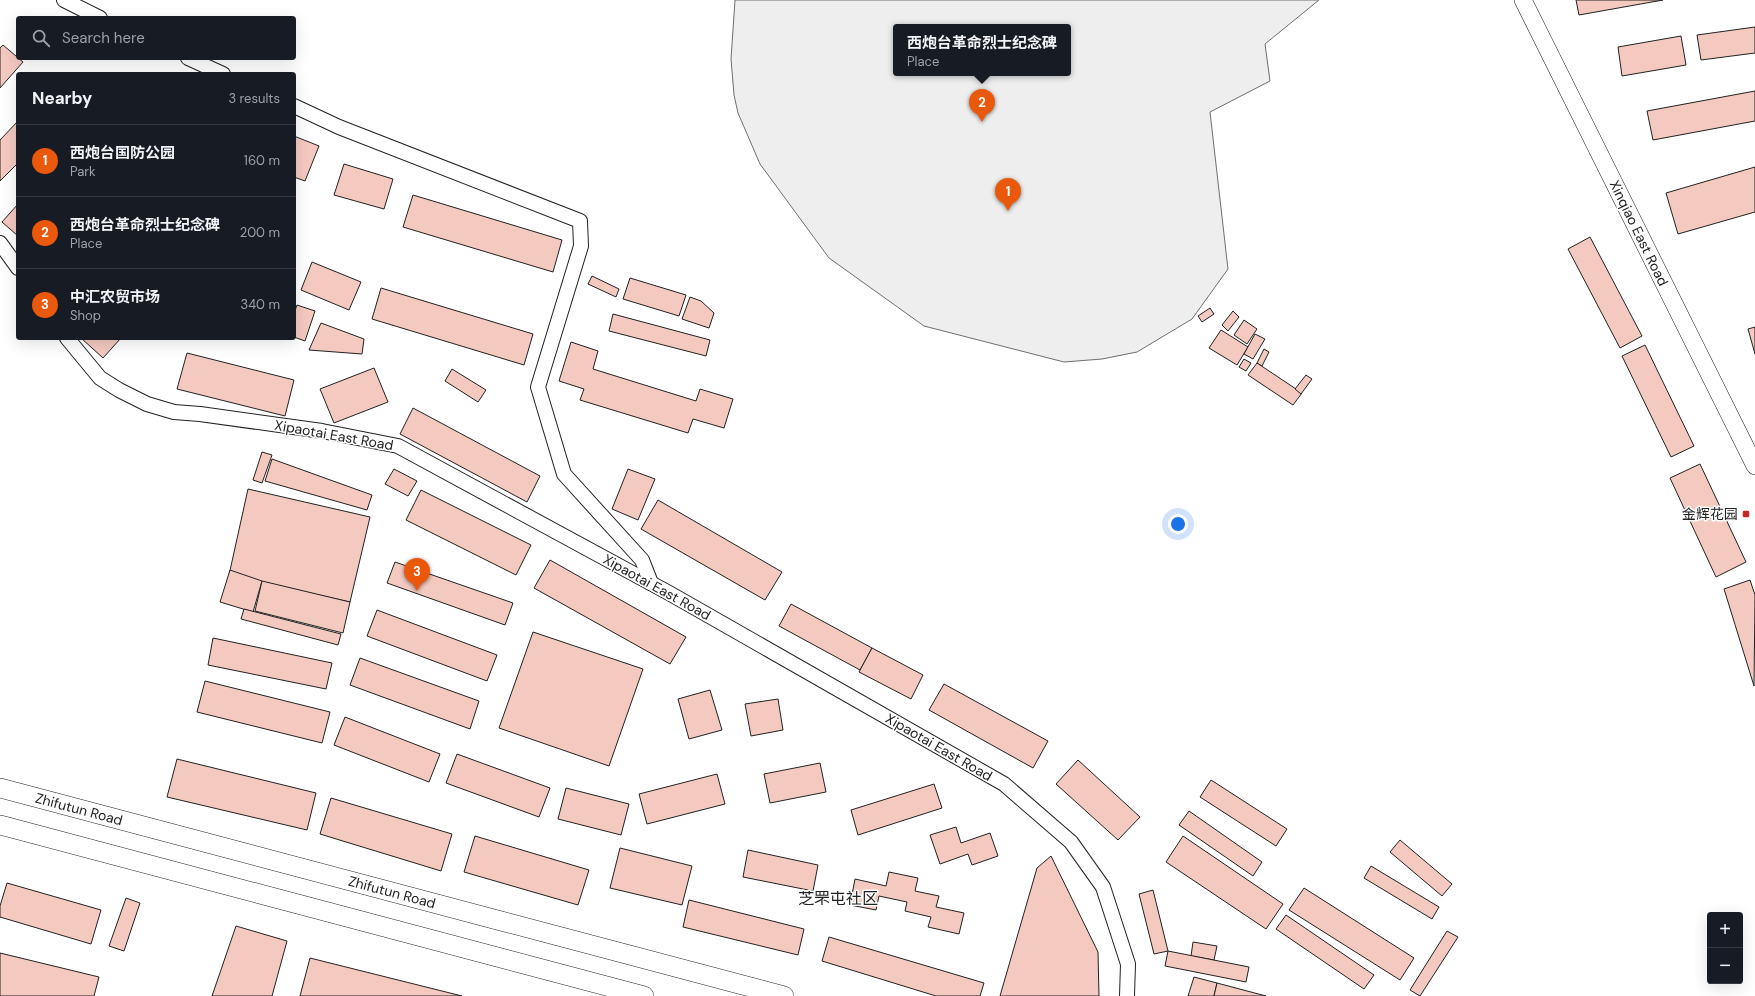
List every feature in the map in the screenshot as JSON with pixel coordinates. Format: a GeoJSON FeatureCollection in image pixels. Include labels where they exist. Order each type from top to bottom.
{"type":"FeatureCollection","features":[{"type":"Feature","properties":{"kind":"main road","name":"Zhifutun Road"},"geometry":{"type":"LineString","coordinates":[[0,788],[784,996]]}},
{"type":"Feature","properties":{"kind":"main road"},"geometry":{"type":"LineString","coordinates":[[0,825],[644,996]]}},
{"type":"Feature","properties":{"kind":"street"},"geometry":{"type":"LineString","coordinates":[[64,0],[96,16]]}},
{"type":"Feature","properties":{"kind":"street","name":"Xinqiao East Road"},"geometry":{"type":"LineString","coordinates":[[1523,0],[1755,466]]}},
{"type":"Feature","properties":{"kind":"street"},"geometry":{"type":"LineString","coordinates":[[192,60],[219,72]]}},
{"type":"Feature","properties":{"kind":"street"},"geometry":{"type":"LineString","coordinates":[[296,107],[339,127],[580,221],[582,246],[538,387],[564,474],[642,560],[651,583]]}},
{"type":"Feature","properties":{"kind":"street"},"geometry":{"type":"LineString","coordinates":[[0,243],[16,265]]}},
{"type":"Feature","properties":{"kind":"street","name":"Xipaotai East Road"},"geometry":{"type":"LineString","coordinates":[[69,340],[100,378],[119,390],[147,404],[174,412],[200,414],[322,431],[398,446],[651,583],[1010,789],[1071,842],[1103,887],[1128,964],[1127,996]]}},
{"type":"Feature","properties":{"kind":"shaded area"},"geometry":{"type":"Polygon","coordinates":[[[735,0],[1319,0],[1265,44],[1270,81],[1210,112],[1228,269],[1192,319],[1137,352],[1102,359],[1064,362],[924,326],[829,258],[760,164],[738,113],[734,95],[731,59],[735,0]]]}},
{"type":"Feature","properties":{"kind":"building"},"geometry":{"type":"Polygon","coordinates":[[[1576,0],[1663,0],[1579,15],[1576,0]]]}},
{"type":"Feature","properties":{"kind":"building"},"geometry":{"type":"Polygon","coordinates":[[[1755,27],[1755,53],[1701,60],[1697,35],[1755,27]]]}},
{"type":"Feature","properties":{"kind":"building"},"geometry":{"type":"Polygon","coordinates":[[[1681,36],[1686,65],[1622,76],[1618,47],[1681,36]]]}},
{"type":"Feature","properties":{"kind":"building"},"geometry":{"type":"Polygon","coordinates":[[[3,45],[16,56],[16,60],[21,60],[23,62],[0,88],[0,48],[3,45]]]}},
{"type":"Feature","properties":{"kind":"building"},"geometry":{"type":"Polygon","coordinates":[[[1755,91],[1755,121],[1653,140],[1647,111],[1755,91]]]}},
{"type":"Feature","properties":{"kind":"building"},"geometry":{"type":"Polygon","coordinates":[[[16,123],[16,165],[0,181],[0,140],[16,123]]]}},
{"type":"Feature","properties":{"kind":"building"},"geometry":{"type":"Polygon","coordinates":[[[296,137],[319,146],[305,181],[296,178],[296,137]]]}},
{"type":"Feature","properties":{"kind":"building"},"geometry":{"type":"Polygon","coordinates":[[[344,164],[393,179],[384,209],[334,195],[344,164]]]}},
{"type":"Feature","properties":{"kind":"building"},"geometry":{"type":"Polygon","coordinates":[[[1755,167],[1755,212],[1678,234],[1666,193],[1755,167]]]}},
{"type":"Feature","properties":{"kind":"building"},"geometry":{"type":"Polygon","coordinates":[[[413,195],[562,240],[553,272],[403,227],[413,195]]]}},
{"type":"Feature","properties":{"kind":"building"},"geometry":{"type":"Polygon","coordinates":[[[16,206],[16,234],[2,222],[16,206]]]}},
{"type":"Feature","properties":{"kind":"building"},"geometry":{"type":"Polygon","coordinates":[[[1590,237],[1642,336],[1620,348],[1568,249],[1590,237]]]}},
{"type":"Feature","properties":{"kind":"building"},"geometry":{"type":"Polygon","coordinates":[[[312,262],[361,282],[349,310],[301,290],[312,262]]]}},
{"type":"Feature","properties":{"kind":"building"},"geometry":{"type":"Polygon","coordinates":[[[592,276],[619,289],[616,297],[588,284],[592,276]]]}},
{"type":"Feature","properties":{"kind":"building"},"geometry":{"type":"Polygon","coordinates":[[[630,278],[686,295],[679,316],[623,299],[630,278]]]}},
{"type":"Feature","properties":{"kind":"building"},"geometry":{"type":"Polygon","coordinates":[[[381,288],[533,334],[524,365],[372,319],[381,288]]]}},
{"type":"Feature","properties":{"kind":"building"},"geometry":{"type":"Polygon","coordinates":[[[690,297],[701,301],[714,313],[709,328],[682,319],[690,297]]]}},
{"type":"Feature","properties":{"kind":"building"},"geometry":{"type":"Polygon","coordinates":[[[297,305],[315,311],[305,341],[296,338],[297,305]]]}},
{"type":"Feature","properties":{"kind":"building"},"geometry":{"type":"Polygon","coordinates":[[[1210,308],[1214,314],[1202,322],[1198,316],[1210,308]]]}},
{"type":"Feature","properties":{"kind":"building"},"geometry":{"type":"Polygon","coordinates":[[[1233,311],[1239,317],[1228,331],[1222,325],[1233,311]]]}},
{"type":"Feature","properties":{"kind":"building"},"geometry":{"type":"Polygon","coordinates":[[[613,314],[710,340],[706,356],[609,331],[613,314]]]}},
{"type":"Feature","properties":{"kind":"building"},"geometry":{"type":"Polygon","coordinates":[[[1244,320],[1257,329],[1247,344],[1234,335],[1244,320]]]}},
{"type":"Feature","properties":{"kind":"building"},"geometry":{"type":"Polygon","coordinates":[[[321,323],[364,339],[362,354],[309,350],[321,323]]]}},
{"type":"Feature","properties":{"kind":"building"},"geometry":{"type":"Polygon","coordinates":[[[1755,327],[1755,354],[1748,329],[1755,327]]]}},
{"type":"Feature","properties":{"kind":"building"},"geometry":{"type":"Polygon","coordinates":[[[1221,330],[1248,347],[1237,365],[1209,348],[1221,330]]]}},
{"type":"Feature","properties":{"kind":"building"},"geometry":{"type":"Polygon","coordinates":[[[1255,334],[1265,339],[1253,359],[1244,354],[1255,334]]]}},
{"type":"Feature","properties":{"kind":"building"},"geometry":{"type":"Polygon","coordinates":[[[83,340],[119,340],[103,358],[83,340]]]}},
{"type":"Feature","properties":{"kind":"building"},"geometry":{"type":"Polygon","coordinates":[[[571,342],[598,351],[593,369],[696,401],[700,389],[733,399],[724,428],[693,419],[688,433],[580,400],[584,389],[559,381],[571,342]]]}},
{"type":"Feature","properties":{"kind":"building"},"geometry":{"type":"Polygon","coordinates":[[[1645,345],[1694,446],[1671,457],[1622,356],[1645,345]]]}},
{"type":"Feature","properties":{"kind":"building"},"geometry":{"type":"Polygon","coordinates":[[[1264,349],[1269,352],[1262,366],[1257,363],[1264,349]]]}},
{"type":"Feature","properties":{"kind":"building"},"geometry":{"type":"Polygon","coordinates":[[[187,353],[294,380],[285,416],[177,389],[187,353]]]}},
{"type":"Feature","properties":{"kind":"building"},"geometry":{"type":"Polygon","coordinates":[[[1244,359],[1251,363],[1246,371],[1239,367],[1244,359]]]}},
{"type":"Feature","properties":{"kind":"building"},"geometry":{"type":"Polygon","coordinates":[[[1257,363],[1302,393],[1293,405],[1248,375],[1257,363]]]}},
{"type":"Feature","properties":{"kind":"building"},"geometry":{"type":"Polygon","coordinates":[[[374,368],[388,402],[334,423],[320,389],[374,368]]]}},
{"type":"Feature","properties":{"kind":"building"},"geometry":{"type":"Polygon","coordinates":[[[452,369],[486,390],[478,402],[445,381],[452,369]]]}},
{"type":"Feature","properties":{"kind":"building"},"geometry":{"type":"Polygon","coordinates":[[[1306,375],[1312,379],[1301,394],[1295,389],[1306,375]]]}},
{"type":"Feature","properties":{"kind":"building"},"geometry":{"type":"Polygon","coordinates":[[[413,408],[540,476],[527,502],[400,434],[413,408]]]}},
{"type":"Feature","properties":{"kind":"building"},"geometry":{"type":"Polygon","coordinates":[[[262,452],[272,455],[262,483],[253,480],[262,452]]]}},
{"type":"Feature","properties":{"kind":"building"},"geometry":{"type":"Polygon","coordinates":[[[272,459],[372,495],[367,510],[265,481],[272,459]]]}},
{"type":"Feature","properties":{"kind":"building"},"geometry":{"type":"Polygon","coordinates":[[[1700,464],[1746,562],[1716,577],[1670,478],[1700,464]]]}},
{"type":"Feature","properties":{"kind":"building"},"geometry":{"type":"Polygon","coordinates":[[[394,469],[417,481],[408,496],[385,484],[394,469]]]}},
{"type":"Feature","properties":{"kind":"building"},"geometry":{"type":"Polygon","coordinates":[[[628,469],[655,479],[638,520],[612,509],[628,469]]]}},
{"type":"Feature","properties":{"kind":"building"},"geometry":{"type":"Polygon","coordinates":[[[248,489],[370,517],[350,602],[229,575],[248,489]]]}},
{"type":"Feature","properties":{"kind":"building"},"geometry":{"type":"Polygon","coordinates":[[[421,490],[531,545],[516,575],[406,520],[421,490]]]}},
{"type":"Feature","properties":{"kind":"building"},"geometry":{"type":"Polygon","coordinates":[[[658,500],[782,572],[765,600],[641,529],[658,500]]]}},
{"type":"Feature","properties":{"kind":"building"},"geometry":{"type":"Polygon","coordinates":[[[550,560],[686,637],[670,664],[534,588],[550,560]]]}},
{"type":"Feature","properties":{"kind":"building"},"geometry":{"type":"Polygon","coordinates":[[[395,562],[513,603],[505,625],[387,583],[395,562]]]}},
{"type":"Feature","properties":{"kind":"building"},"geometry":{"type":"Polygon","coordinates":[[[230,570],[262,581],[253,612],[220,602],[230,570]]]}},
{"type":"Feature","properties":{"kind":"building"},"geometry":{"type":"Polygon","coordinates":[[[1750,580],[1755,595],[1754,686],[1724,589],[1750,580]]]}},
{"type":"Feature","properties":{"kind":"building"},"geometry":{"type":"Polygon","coordinates":[[[262,581],[350,602],[343,633],[255,611],[262,581]]]}},
{"type":"Feature","properties":{"kind":"building"},"geometry":{"type":"Polygon","coordinates":[[[791,604],[872,648],[860,670],[779,626],[791,604]]]}},
{"type":"Feature","properties":{"kind":"building"},"geometry":{"type":"Polygon","coordinates":[[[244,609],[341,634],[338,645],[241,619],[244,609]]]}},
{"type":"Feature","properties":{"kind":"building"},"geometry":{"type":"Polygon","coordinates":[[[377,610],[497,655],[487,681],[367,636],[377,610]]]}},
{"type":"Feature","properties":{"kind":"building"},"geometry":{"type":"Polygon","coordinates":[[[533,632],[643,669],[609,766],[499,728],[533,632]]]}},
{"type":"Feature","properties":{"kind":"building"},"geometry":{"type":"Polygon","coordinates":[[[213,638],[332,663],[326,689],[208,665],[213,638]]]}},
{"type":"Feature","properties":{"kind":"building"},"geometry":{"type":"Polygon","coordinates":[[[872,648],[923,675],[911,699],[859,672],[872,648]]]}},
{"type":"Feature","properties":{"kind":"building"},"geometry":{"type":"Polygon","coordinates":[[[360,658],[479,701],[470,729],[350,685],[360,658]]]}},
{"type":"Feature","properties":{"kind":"building"},"geometry":{"type":"Polygon","coordinates":[[[205,681],[330,712],[322,743],[197,712],[205,681]]]}},
{"type":"Feature","properties":{"kind":"building"},"geometry":{"type":"Polygon","coordinates":[[[944,684],[1048,741],[1033,768],[929,710],[944,684]]]}},
{"type":"Feature","properties":{"kind":"building"},"geometry":{"type":"Polygon","coordinates":[[[710,690],[722,730],[689,739],[678,699],[710,690]]]}},
{"type":"Feature","properties":{"kind":"building"},"geometry":{"type":"Polygon","coordinates":[[[778,699],[783,730],[751,736],[745,704],[778,699]]]}},
{"type":"Feature","properties":{"kind":"building"},"geometry":{"type":"Polygon","coordinates":[[[345,717],[440,754],[429,782],[334,745],[345,717]]]}},
{"type":"Feature","properties":{"kind":"building"},"geometry":{"type":"Polygon","coordinates":[[[457,754],[550,788],[539,817],[446,783],[457,754]]]}},
{"type":"Feature","properties":{"kind":"building"},"geometry":{"type":"Polygon","coordinates":[[[177,759],[316,793],[307,830],[167,797],[177,759]]]}},
{"type":"Feature","properties":{"kind":"building"},"geometry":{"type":"Polygon","coordinates":[[[1078,760],[1140,817],[1118,840],[1056,784],[1078,760]]]}},
{"type":"Feature","properties":{"kind":"building"},"geometry":{"type":"Polygon","coordinates":[[[820,763],[826,792],[770,803],[764,774],[820,763]]]}},
{"type":"Feature","properties":{"kind":"building"},"geometry":{"type":"Polygon","coordinates":[[[717,774],[725,804],[647,824],[639,794],[717,774]]]}},
{"type":"Feature","properties":{"kind":"building"},"geometry":{"type":"Polygon","coordinates":[[[1211,780],[1287,829],[1276,846],[1200,797],[1211,780]]]}},
{"type":"Feature","properties":{"kind":"building"},"geometry":{"type":"Polygon","coordinates":[[[934,784],[942,808],[858,835],[851,810],[934,784]]]}},
{"type":"Feature","properties":{"kind":"building"},"geometry":{"type":"Polygon","coordinates":[[[566,788],[629,804],[621,835],[558,819],[566,788]]]}},
{"type":"Feature","properties":{"kind":"building"},"geometry":{"type":"Polygon","coordinates":[[[331,798],[452,834],[441,871],[320,834],[331,798]]]}},
{"type":"Feature","properties":{"kind":"building"},"geometry":{"type":"Polygon","coordinates":[[[1189,811],[1262,862],[1253,876],[1179,825],[1189,811]]]}},
{"type":"Feature","properties":{"kind":"building"},"geometry":{"type":"Polygon","coordinates":[[[956,827],[961,843],[990,833],[998,856],[972,865],[968,854],[940,864],[930,835],[956,827]]]}},
{"type":"Feature","properties":{"kind":"building"},"geometry":{"type":"Polygon","coordinates":[[[475,836],[589,870],[578,905],[464,872],[475,836]]]}},
{"type":"Feature","properties":{"kind":"building"},"geometry":{"type":"Polygon","coordinates":[[[1183,836],[1283,904],[1266,929],[1166,862],[1183,836]]]}},
{"type":"Feature","properties":{"kind":"building"},"geometry":{"type":"Polygon","coordinates":[[[1400,840],[1452,884],[1442,896],[1390,852],[1400,840]]]}},
{"type":"Feature","properties":{"kind":"building"},"geometry":{"type":"Polygon","coordinates":[[[620,848],[692,866],[682,905],[610,888],[620,848]]]}},
{"type":"Feature","properties":{"kind":"building"},"geometry":{"type":"Polygon","coordinates":[[[748,850],[818,865],[813,891],[743,877],[748,850]]]}},
{"type":"Feature","properties":{"kind":"building"},"geometry":{"type":"Polygon","coordinates":[[[1051,856],[1098,952],[1099,996],[1000,996],[1037,868],[1051,856]]]}},
{"type":"Feature","properties":{"kind":"building"},"geometry":{"type":"Polygon","coordinates":[[[1371,866],[1439,907],[1432,919],[1364,878],[1371,866]]]}},
{"type":"Feature","properties":{"kind":"building"},"geometry":{"type":"Polygon","coordinates":[[[889,872],[918,878],[915,891],[939,896],[936,907],[964,913],[959,934],[928,927],[931,917],[905,911],[907,902],[879,896],[876,910],[850,905],[855,879],[886,886],[889,872]]]}},
{"type":"Feature","properties":{"kind":"building"},"geometry":{"type":"Polygon","coordinates":[[[7,883],[101,910],[91,944],[0,917],[0,906],[7,883]]]}},
{"type":"Feature","properties":{"kind":"building"},"geometry":{"type":"Polygon","coordinates":[[[1304,888],[1414,958],[1400,980],[1289,910],[1304,888]]]}},
{"type":"Feature","properties":{"kind":"building"},"geometry":{"type":"Polygon","coordinates":[[[1153,890],[1168,951],[1154,954],[1139,894],[1153,890]]]}},
{"type":"Feature","properties":{"kind":"building"},"geometry":{"type":"Polygon","coordinates":[[[126,898],[140,903],[124,951],[109,946],[126,898]]]}},
{"type":"Feature","properties":{"kind":"building"},"geometry":{"type":"Polygon","coordinates":[[[689,900],[804,929],[798,955],[683,927],[689,900]]]}},
{"type":"Feature","properties":{"kind":"building"},"geometry":{"type":"Polygon","coordinates":[[[1286,915],[1374,975],[1364,989],[1276,929],[1286,915]]]}},
{"type":"Feature","properties":{"kind":"building"},"geometry":{"type":"Polygon","coordinates":[[[236,926],[287,941],[272,996],[212,996],[236,926]]]}},
{"type":"Feature","properties":{"kind":"building"},"geometry":{"type":"Polygon","coordinates":[[[1447,931],[1458,937],[1420,996],[1410,990],[1447,931]]]}},
{"type":"Feature","properties":{"kind":"building"},"geometry":{"type":"Polygon","coordinates":[[[829,937],[984,983],[980,996],[936,996],[822,961],[829,937]]]}},
{"type":"Feature","properties":{"kind":"building"},"geometry":{"type":"Polygon","coordinates":[[[1193,942],[1217,946],[1214,960],[1191,956],[1193,942]]]}},
{"type":"Feature","properties":{"kind":"building"},"geometry":{"type":"Polygon","coordinates":[[[1168,951],[1249,967],[1246,982],[1165,966],[1168,951]]]}},
{"type":"Feature","properties":{"kind":"building"},"geometry":{"type":"Polygon","coordinates":[[[0,953],[99,977],[94,996],[0,996],[0,953]]]}},
{"type":"Feature","properties":{"kind":"building"},"geometry":{"type":"Polygon","coordinates":[[[310,958],[462,996],[300,996],[310,958]]]}},
{"type":"Feature","properties":{"kind":"building"},"geometry":{"type":"Polygon","coordinates":[[[1194,977],[1217,983],[1214,996],[1188,996],[1194,977]]]}},
{"type":"Feature","properties":{"kind":"building"},"geometry":{"type":"Polygon","coordinates":[[[1217,983],[1266,996],[1214,996],[1217,983]]]}},
{"type":"Feature","properties":{"kind":"place","name":"西炮台革命烈士纪念碑"},"geometry":{"type":"Point","coordinates":[982,122]}},
{"type":"Feature","properties":{"kind":"place","name":"西炮台国防公园"},"geometry":{"type":"Point","coordinates":[1008,211]}},
{"type":"Feature","properties":{"kind":"place","name":"金辉花园"},"geometry":{"type":"Point","coordinates":[1746,514]}},
{"type":"Feature","properties":{"kind":"place","name":"中汇农贸市场"},"geometry":{"type":"Point","coordinates":[417,591]}},
{"type":"Feature","properties":{"kind":"district","name":"芝罘屯社区"},"geometry":{"type":"Point","coordinates":[838,898]}}]}
